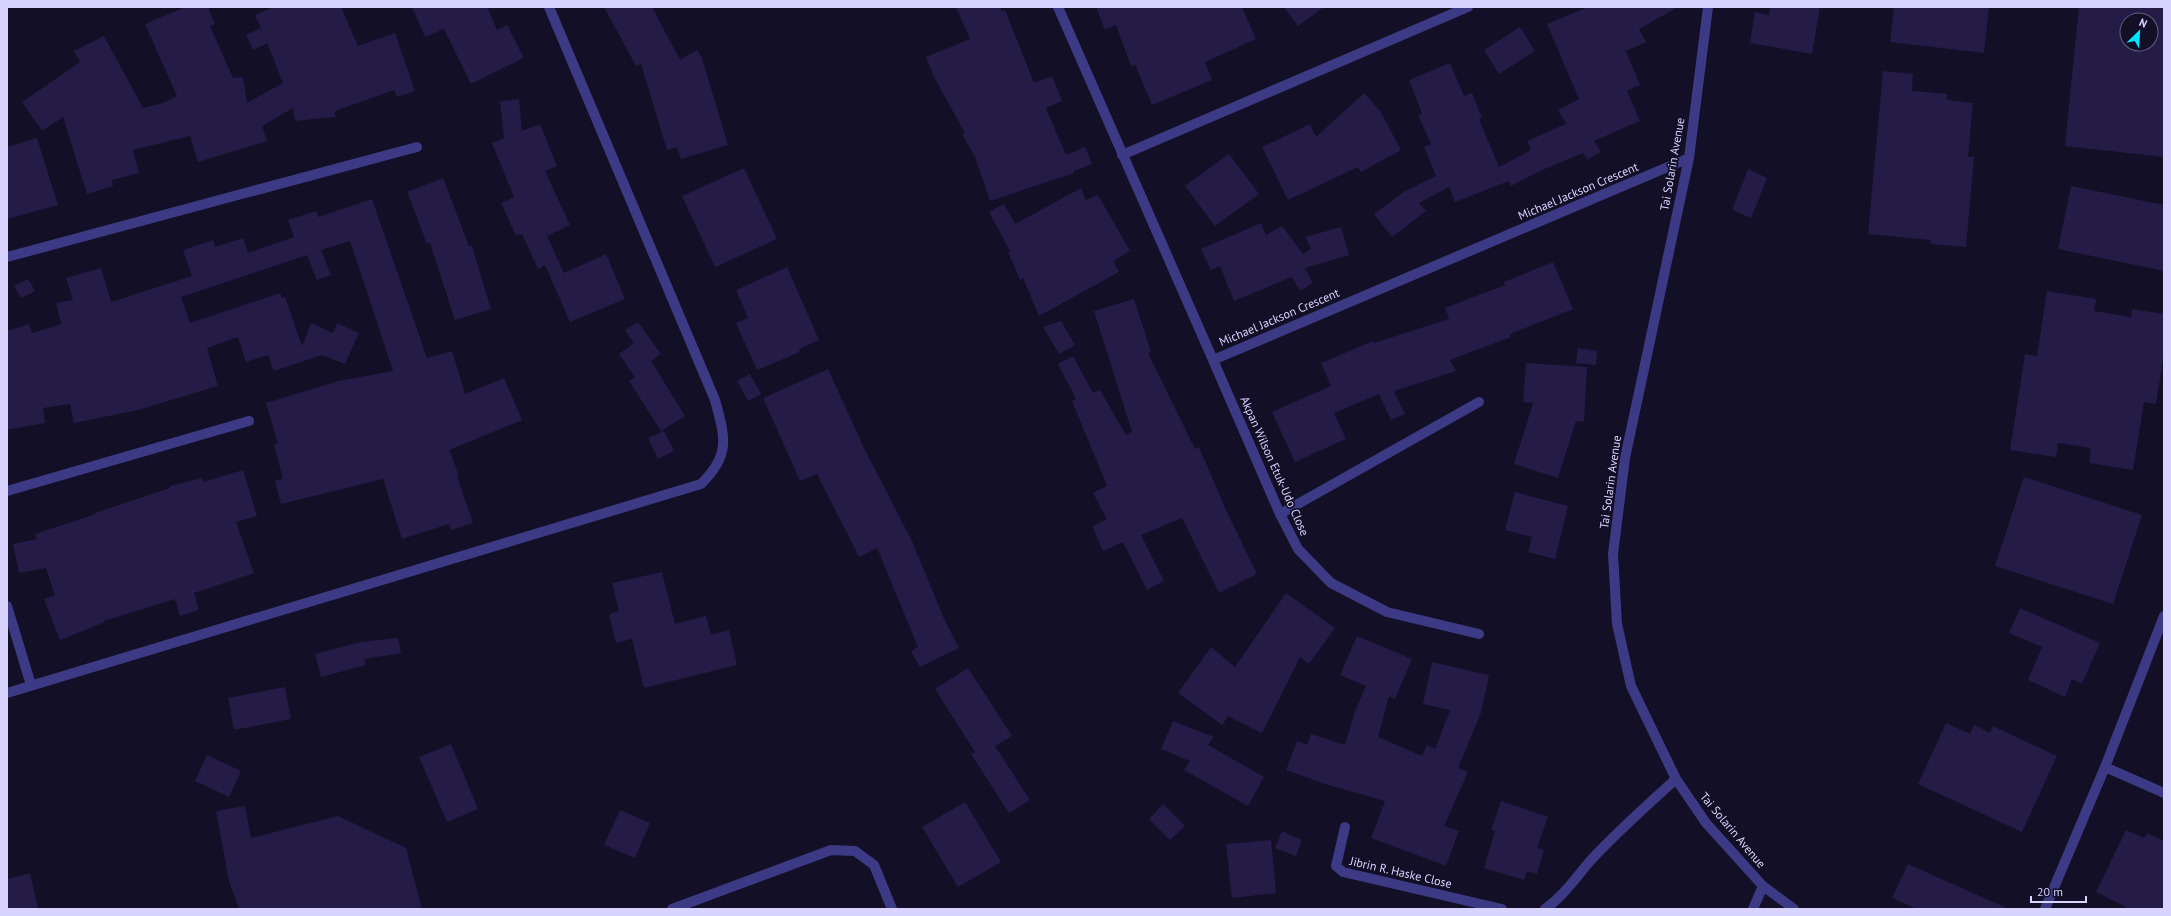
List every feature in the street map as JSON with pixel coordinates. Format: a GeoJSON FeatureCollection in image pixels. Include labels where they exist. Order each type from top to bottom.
{"type":"FeatureCollection","features":[{"type":"Feature","properties":{"kind":"street"},"geometry":{"type":"LineString","coordinates":[[7,693],[701,484],[713,472],[724,453],[723,429],[715,400],[549,7]]}},
{"type":"Feature","properties":{"kind":"street","name":"Michael Jackson Crescent"},"geometry":{"type":"LineString","coordinates":[[1058,7],[1213,360],[1689,158]]}},
{"type":"Feature","properties":{"kind":"street"},"geometry":{"type":"LineString","coordinates":[[1122,155],[1468,7]]}},
{"type":"Feature","properties":{"kind":"street","name":"Tai Solarin Avenue"},"geometry":{"type":"LineString","coordinates":[[1708,7],[1689,158],[1625,458],[1613,554],[1617,624],[1631,686],[1676,779],[1706,823],[1763,886],[1794,909]]}},
{"type":"Feature","properties":{"kind":"street"},"geometry":{"type":"LineString","coordinates":[[7,257],[417,147]]}},
{"type":"Feature","properties":{"kind":"street","name":"Akpan Wilson Etuk-Udo Close"},"geometry":{"type":"LineString","coordinates":[[1213,360],[1280,514],[1298,549],[1331,583],[1387,612],[1479,634]]}},
{"type":"Feature","properties":{"kind":"street"},"geometry":{"type":"LineString","coordinates":[[1280,514],[1479,402]]}},
{"type":"Feature","properties":{"kind":"street"},"geometry":{"type":"LineString","coordinates":[[7,491],[249,421]]}},
{"type":"Feature","properties":{"kind":"street"},"geometry":{"type":"LineString","coordinates":[[7,606],[31,685]]}},
{"type":"Feature","properties":{"kind":"street"},"geometry":{"type":"LineString","coordinates":[[2045,909],[2105,768],[2164,616]]}},
{"type":"Feature","properties":{"kind":"street"},"geometry":{"type":"LineString","coordinates":[[2105,768],[2164,792]]}},
{"type":"Feature","properties":{"kind":"street"},"geometry":{"type":"LineString","coordinates":[[1545,909],[1561,896],[1590,861],[1624,827],[1676,779]]}},
{"type":"Feature","properties":{"kind":"street","name":"Jibrin R. Haske Close"},"geometry":{"type":"LineString","coordinates":[[1345,827],[1336,866],[1343,872],[1502,909]]}},
{"type":"Feature","properties":{"kind":"street"},"geometry":{"type":"LineString","coordinates":[[672,909],[831,850],[855,851],[874,865],[892,909]]}},
{"type":"Feature","properties":{"kind":"street"},"geometry":{"type":"LineString","coordinates":[[1753,909],[1763,886]]}},
{"type":"Feature","properties":{"kind":"building"},"geometry":{"type":"Polygon","coordinates":[[[185,7],[208,7],[215,24],[210,26],[233,78],[243,77],[247,103],[283,83],[267,43],[253,50],[246,35],[261,28],[255,15],[274,7],[341,7],[358,46],[395,33],[415,91],[397,97],[394,90],[335,111],[335,117],[295,121],[293,108],[262,126],[267,141],[198,162],[190,136],[133,150],[139,173],[112,180],[113,186],[87,194],[63,117],[42,131],[22,102],[80,62],[74,51],[104,36],[143,108],[163,103],[177,96],[145,24],[185,7]]]}},
{"type":"Feature","properties":{"kind":"building"},"geometry":{"type":"Polygon","coordinates":[[[412,7],[487,7],[497,30],[507,25],[524,58],[471,84],[444,29],[425,37],[412,7]]]}},
{"type":"Feature","properties":{"kind":"building"},"geometry":{"type":"Polygon","coordinates":[[[604,7],[652,7],[680,60],[697,50],[702,58],[728,145],[681,159],[677,147],[667,150],[641,64],[636,66],[604,7]]]}},
{"type":"Feature","properties":{"kind":"building"},"geometry":{"type":"Polygon","coordinates":[[[956,7],[1000,7],[1002,12],[1005,10],[1034,83],[1052,76],[1062,101],[1046,108],[1066,155],[1085,147],[1092,164],[1074,171],[1074,173],[990,201],[975,157],[962,134],[965,133],[935,79],[926,57],[970,39],[956,7]]]}},
{"type":"Feature","properties":{"kind":"building"},"geometry":{"type":"Polygon","coordinates":[[[1096,7],[1242,7],[1256,39],[1205,62],[1212,80],[1152,105],[1135,65],[1131,66],[1116,25],[1105,30],[1096,7]]]}},
{"type":"Feature","properties":{"kind":"building"},"geometry":{"type":"Polygon","coordinates":[[[1284,7],[1324,7],[1298,26],[1284,7]]]}},
{"type":"Feature","properties":{"kind":"building"},"geometry":{"type":"Polygon","coordinates":[[[1588,7],[1678,7],[1639,29],[1646,42],[1626,51],[1640,85],[1627,91],[1640,121],[1594,141],[1601,152],[1587,160],[1583,153],[1540,171],[1511,186],[1509,181],[1455,202],[1449,187],[1419,203],[1426,211],[1392,237],[1374,214],[1405,191],[1436,176],[1424,147],[1431,144],[1418,115],[1422,113],[1409,80],[1450,63],[1464,96],[1472,93],[1482,118],[1479,119],[1499,167],[1531,150],[1527,141],[1566,124],[1558,110],[1579,99],[1547,24],[1588,7]]]}},
{"type":"Feature","properties":{"kind":"building"},"geometry":{"type":"Polygon","coordinates":[[[1770,7],[1820,7],[1812,54],[1750,43],[1755,12],[1769,15],[1770,7]]]}},
{"type":"Feature","properties":{"kind":"building"},"geometry":{"type":"Polygon","coordinates":[[[1894,7],[1989,7],[1984,53],[1890,42],[1894,7]]]}},
{"type":"Feature","properties":{"kind":"building"},"geometry":{"type":"Polygon","coordinates":[[[2079,7],[2164,7],[2164,157],[2065,146],[2079,7]]]}},
{"type":"Feature","properties":{"kind":"building"},"geometry":{"type":"Polygon","coordinates":[[[1520,27],[1535,51],[1499,74],[1484,50],[1520,27]]]}},
{"type":"Feature","properties":{"kind":"building"},"geometry":{"type":"Polygon","coordinates":[[[1883,71],[1913,74],[1912,91],[1947,94],[1947,100],[1973,103],[1968,157],[1974,157],[1966,247],[1930,244],[1931,240],[1868,234],[1883,71]]]}},
{"type":"Feature","properties":{"kind":"building"},"geometry":{"type":"Polygon","coordinates":[[[1364,93],[1380,111],[1401,150],[1361,172],[1358,167],[1288,200],[1262,147],[1310,124],[1316,137],[1364,93]]]}},
{"type":"Feature","properties":{"kind":"building"},"geometry":{"type":"Polygon","coordinates":[[[519,99],[522,131],[540,124],[557,166],[545,171],[570,225],[547,236],[564,273],[606,254],[625,299],[570,322],[545,265],[538,269],[522,234],[516,236],[501,203],[514,197],[492,143],[504,138],[500,101],[519,99]]]}},
{"type":"Feature","properties":{"kind":"building"},"geometry":{"type":"Polygon","coordinates":[[[37,138],[58,205],[7,219],[7,147],[37,138]]]}},
{"type":"Feature","properties":{"kind":"building"},"geometry":{"type":"Polygon","coordinates":[[[1229,154],[1259,194],[1215,226],[1185,186],[1229,154]]]}},
{"type":"Feature","properties":{"kind":"building"},"geometry":{"type":"Polygon","coordinates":[[[744,168],[777,239],[715,267],[682,196],[744,168]]]}},
{"type":"Feature","properties":{"kind":"building"},"geometry":{"type":"Polygon","coordinates":[[[1748,169],[1767,178],[1751,218],[1732,210],[1748,169]]]}},
{"type":"Feature","properties":{"kind":"building"},"geometry":{"type":"Polygon","coordinates":[[[443,178],[469,246],[472,246],[491,309],[455,320],[430,243],[427,244],[407,192],[443,178]]]}},
{"type":"Feature","properties":{"kind":"building"},"geometry":{"type":"Polygon","coordinates":[[[2071,186],[2164,205],[2164,271],[2058,249],[2071,186]]]}},
{"type":"Feature","properties":{"kind":"building"},"geometry":{"type":"Polygon","coordinates":[[[1081,188],[1086,200],[1098,195],[1130,251],[1113,261],[1119,272],[1039,316],[1023,278],[1020,280],[1008,252],[1010,251],[989,212],[1004,204],[1015,224],[1081,188]]]}},
{"type":"Feature","properties":{"kind":"building"},"geometry":{"type":"Polygon","coordinates":[[[372,199],[427,358],[452,351],[465,394],[504,378],[522,420],[449,450],[459,475],[457,476],[473,523],[451,530],[449,524],[402,539],[383,479],[281,504],[275,481],[283,479],[274,445],[278,444],[266,403],[338,381],[393,371],[350,241],[321,250],[331,275],[317,280],[307,255],[181,297],[190,323],[280,293],[282,298],[285,297],[302,346],[311,323],[333,333],[337,323],[359,333],[345,364],[322,355],[274,371],[268,355],[246,362],[238,337],[207,348],[218,386],[138,410],[74,423],[70,404],[43,408],[45,423],[7,430],[7,331],[29,324],[32,333],[61,324],[56,303],[73,300],[66,278],[101,268],[111,302],[192,276],[183,250],[213,240],[215,247],[243,238],[248,253],[294,237],[288,220],[316,211],[318,217],[372,199]]]}},
{"type":"Feature","properties":{"kind":"building"},"geometry":{"type":"Polygon","coordinates":[[[1261,223],[1266,235],[1282,226],[1303,254],[1311,249],[1305,237],[1341,227],[1349,255],[1305,268],[1313,283],[1300,291],[1292,277],[1234,301],[1220,266],[1211,270],[1201,249],[1261,223]]]}},
{"type":"Feature","properties":{"kind":"building"},"geometry":{"type":"Polygon","coordinates":[[[1553,262],[1573,309],[1510,334],[1511,337],[1450,360],[1456,371],[1394,391],[1405,414],[1391,420],[1379,394],[1334,413],[1346,439],[1295,462],[1272,412],[1331,386],[1321,363],[1373,341],[1374,343],[1449,319],[1445,308],[1505,285],[1504,282],[1553,262]]]}},
{"type":"Feature","properties":{"kind":"building"},"geometry":{"type":"Polygon","coordinates":[[[787,267],[819,340],[799,349],[800,352],[757,370],[736,323],[748,318],[736,290],[787,267]]]}},
{"type":"Feature","properties":{"kind":"building"},"geometry":{"type":"Polygon","coordinates":[[[28,279],[35,291],[21,298],[14,286],[28,279]]]}},
{"type":"Feature","properties":{"kind":"building"},"geometry":{"type":"Polygon","coordinates":[[[2047,291],[2096,299],[2094,311],[2131,317],[2132,309],[2164,314],[2164,352],[2156,404],[2144,402],[2133,470],[2089,463],[2091,448],[2058,443],[2056,457],[2010,450],[2025,354],[2037,356],[2047,291]]]}},
{"type":"Feature","properties":{"kind":"building"},"geometry":{"type":"Polygon","coordinates":[[[1134,299],[1151,352],[1148,353],[1195,449],[1199,447],[1226,510],[1257,574],[1219,593],[1182,518],[1141,535],[1164,581],[1147,590],[1123,542],[1103,551],[1092,526],[1107,519],[1093,493],[1107,486],[1072,401],[1076,399],[1058,364],[1073,356],[1093,393],[1100,390],[1126,435],[1132,432],[1094,311],[1134,299]]]}},
{"type":"Feature","properties":{"kind":"building"},"geometry":{"type":"Polygon","coordinates":[[[1061,321],[1075,345],[1059,354],[1043,327],[1061,321]]]}},
{"type":"Feature","properties":{"kind":"building"},"geometry":{"type":"Polygon","coordinates":[[[638,322],[661,354],[651,361],[685,416],[661,431],[629,381],[635,377],[619,354],[634,343],[625,330],[638,322]]]}},
{"type":"Feature","properties":{"kind":"building"},"geometry":{"type":"Polygon","coordinates":[[[1578,348],[1597,351],[1596,365],[1576,363],[1578,348]]]}},
{"type":"Feature","properties":{"kind":"building"},"geometry":{"type":"Polygon","coordinates":[[[1526,363],[1587,367],[1584,422],[1576,421],[1558,478],[1514,464],[1533,403],[1523,402],[1526,363]]]}},
{"type":"Feature","properties":{"kind":"building"},"geometry":{"type":"Polygon","coordinates":[[[828,369],[864,448],[912,541],[945,621],[959,648],[920,667],[911,651],[918,647],[877,548],[859,557],[817,474],[800,481],[763,398],[828,369]]]}},
{"type":"Feature","properties":{"kind":"building"},"geometry":{"type":"Polygon","coordinates":[[[750,374],[761,394],[748,401],[737,381],[750,374]]]}},
{"type":"Feature","properties":{"kind":"building"},"geometry":{"type":"Polygon","coordinates":[[[664,431],[674,451],[658,459],[648,438],[664,431]]]}},
{"type":"Feature","properties":{"kind":"building"},"geometry":{"type":"Polygon","coordinates":[[[243,470],[257,516],[236,522],[254,573],[194,593],[199,610],[180,616],[175,599],[104,621],[105,622],[60,640],[44,599],[55,595],[46,568],[19,573],[13,544],[37,539],[35,534],[170,488],[170,486],[202,478],[203,482],[243,470]]]}},
{"type":"Feature","properties":{"kind":"building"},"geometry":{"type":"Polygon","coordinates":[[[2024,477],[2142,515],[2113,604],[1995,566],[2024,477]]]}},
{"type":"Feature","properties":{"kind":"building"},"geometry":{"type":"Polygon","coordinates":[[[1515,492],[1568,506],[1555,559],[1528,552],[1532,537],[1505,530],[1515,492]]]}},
{"type":"Feature","properties":{"kind":"building"},"geometry":{"type":"Polygon","coordinates":[[[662,572],[675,624],[706,616],[711,635],[729,630],[737,665],[644,688],[632,639],[616,643],[609,614],[619,611],[612,583],[662,572]]]}},
{"type":"Feature","properties":{"kind":"building"},"geometry":{"type":"Polygon","coordinates":[[[1286,593],[1335,628],[1309,664],[1300,657],[1262,733],[1228,716],[1222,725],[1178,693],[1211,647],[1235,667],[1286,593]]]}},
{"type":"Feature","properties":{"kind":"building"},"geometry":{"type":"Polygon","coordinates":[[[2020,608],[2100,643],[2082,684],[2072,679],[2065,697],[2028,680],[2042,647],[2009,633],[2020,608]]]}},
{"type":"Feature","properties":{"kind":"building"},"geometry":{"type":"Polygon","coordinates":[[[1357,636],[1412,659],[1395,699],[1389,696],[1378,737],[1422,756],[1427,745],[1435,749],[1450,710],[1423,704],[1432,662],[1489,675],[1481,713],[1458,768],[1468,772],[1444,826],[1459,831],[1446,866],[1371,838],[1385,801],[1328,785],[1286,770],[1297,741],[1307,745],[1311,734],[1345,745],[1355,711],[1366,686],[1340,675],[1357,636]]]}},
{"type":"Feature","properties":{"kind":"building"},"geometry":{"type":"Polygon","coordinates":[[[398,638],[401,653],[364,659],[366,665],[321,677],[315,654],[361,642],[398,638]]]}},
{"type":"Feature","properties":{"kind":"building"},"geometry":{"type":"Polygon","coordinates":[[[968,668],[1012,736],[995,746],[1030,800],[1009,813],[971,754],[975,752],[935,689],[968,668]]]}},
{"type":"Feature","properties":{"kind":"building"},"geometry":{"type":"Polygon","coordinates":[[[285,687],[291,719],[234,730],[228,698],[285,687]]]}},
{"type":"Feature","properties":{"kind":"building"},"geometry":{"type":"Polygon","coordinates":[[[1173,721],[1214,737],[1208,745],[1264,777],[1248,806],[1184,770],[1190,761],[1161,749],[1173,721]]]}},
{"type":"Feature","properties":{"kind":"building"},"geometry":{"type":"Polygon","coordinates":[[[1946,723],[1970,734],[1974,725],[1990,733],[1993,726],[2057,756],[2022,832],[1918,784],[1946,723]]]}},
{"type":"Feature","properties":{"kind":"building"},"geometry":{"type":"Polygon","coordinates":[[[451,744],[478,809],[447,822],[419,757],[451,744]]]}},
{"type":"Feature","properties":{"kind":"building"},"geometry":{"type":"Polygon","coordinates":[[[207,755],[241,771],[229,797],[195,781],[207,755]]]}},
{"type":"Feature","properties":{"kind":"building"},"geometry":{"type":"Polygon","coordinates":[[[1501,801],[1548,817],[1537,848],[1544,850],[1537,874],[1527,871],[1524,880],[1484,868],[1495,831],[1491,830],[1501,801]]]}},
{"type":"Feature","properties":{"kind":"building"},"geometry":{"type":"Polygon","coordinates":[[[965,802],[1001,862],[958,887],[922,827],[965,802]]]}},
{"type":"Feature","properties":{"kind":"building"},"geometry":{"type":"Polygon","coordinates":[[[1163,804],[1185,826],[1170,840],[1149,819],[1163,804]]]}},
{"type":"Feature","properties":{"kind":"building"},"geometry":{"type":"Polygon","coordinates":[[[245,806],[251,838],[338,816],[406,848],[422,909],[239,909],[229,881],[216,811],[245,806]]]}},
{"type":"Feature","properties":{"kind":"building"},"geometry":{"type":"Polygon","coordinates":[[[620,810],[650,823],[635,858],[604,845],[620,810]]]}},
{"type":"Feature","properties":{"kind":"building"},"geometry":{"type":"Polygon","coordinates":[[[2126,830],[2144,838],[2147,833],[2164,841],[2164,909],[2130,909],[2096,892],[2126,830]]]}},
{"type":"Feature","properties":{"kind":"building"},"geometry":{"type":"Polygon","coordinates":[[[1282,831],[1302,840],[1296,856],[1275,848],[1282,831]]]}},
{"type":"Feature","properties":{"kind":"building"},"geometry":{"type":"Polygon","coordinates":[[[1271,840],[1276,893],[1232,898],[1226,844],[1271,840]]]}},
{"type":"Feature","properties":{"kind":"building"},"geometry":{"type":"Polygon","coordinates":[[[1908,864],[2009,909],[1917,909],[1892,898],[1908,864]]]}},
{"type":"Feature","properties":{"kind":"building"},"geometry":{"type":"Polygon","coordinates":[[[30,873],[38,909],[7,909],[7,879],[30,873]]]}}]}
